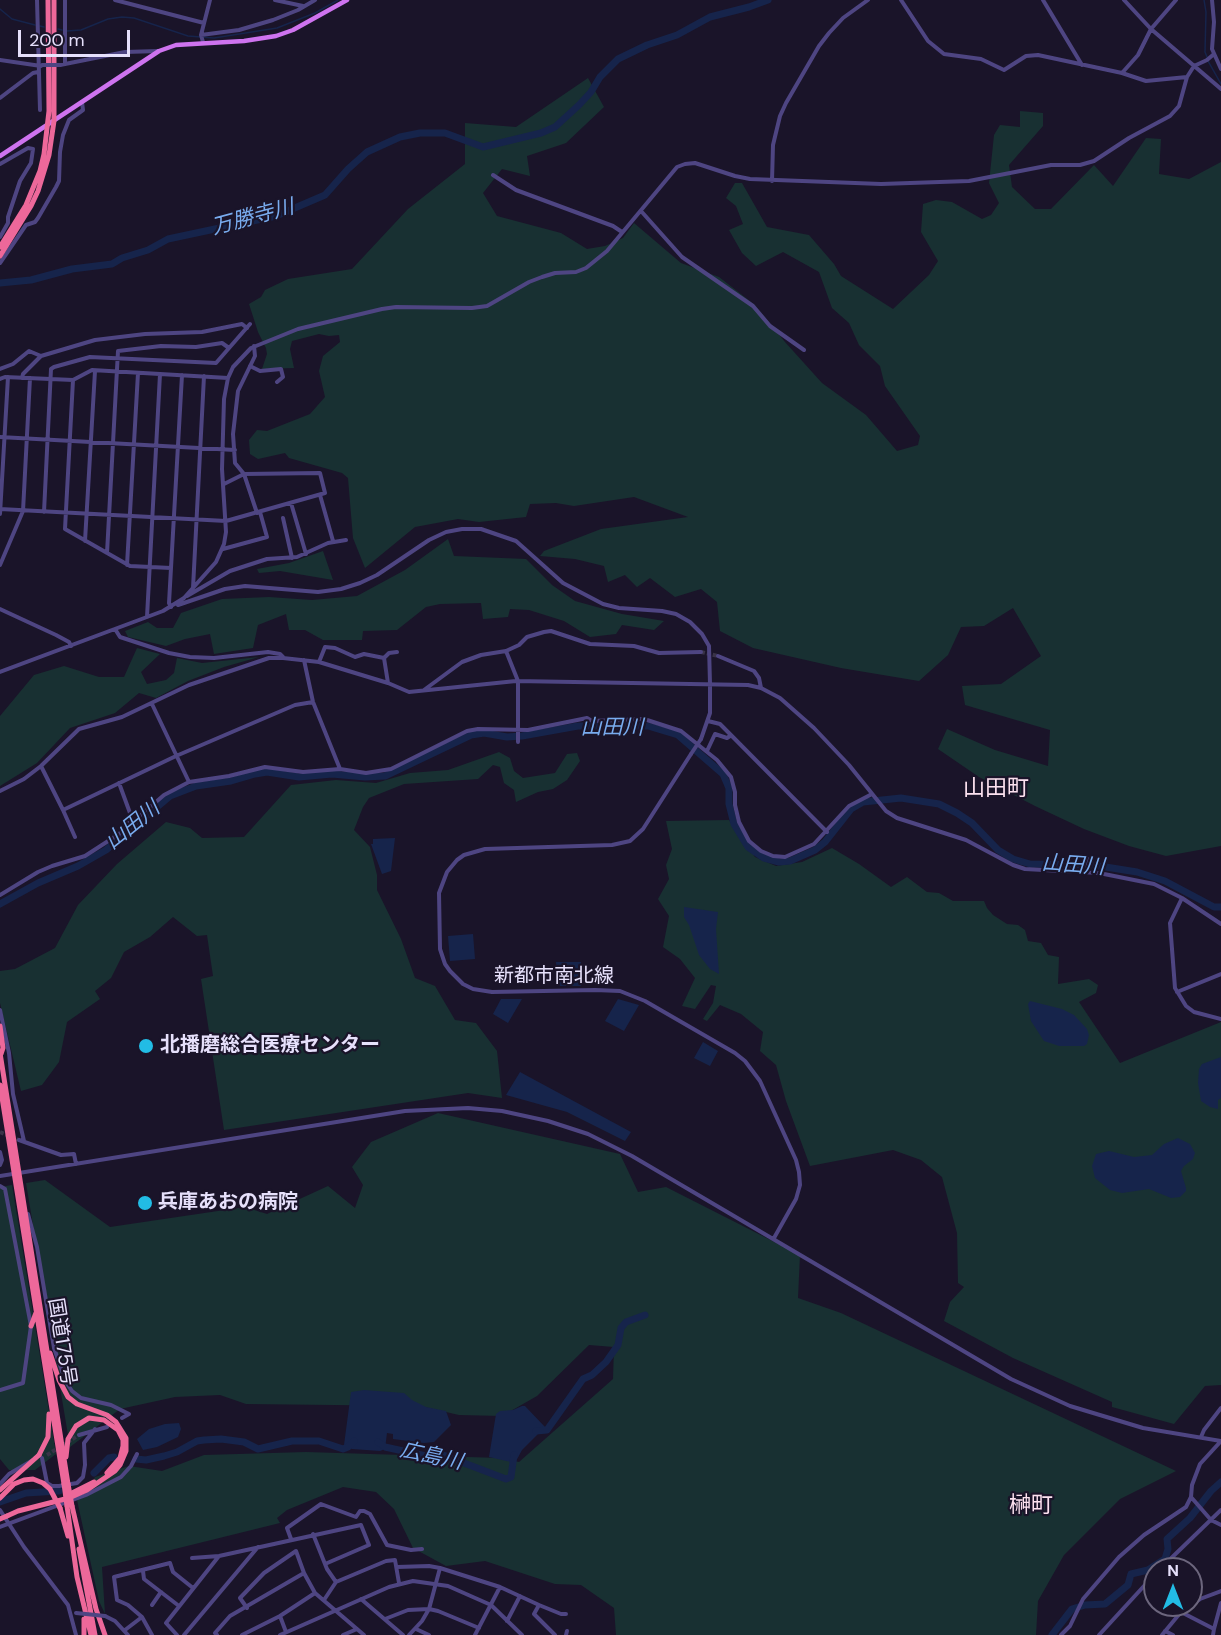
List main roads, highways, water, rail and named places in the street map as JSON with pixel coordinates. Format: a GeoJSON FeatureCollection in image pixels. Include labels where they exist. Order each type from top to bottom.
{"type":"FeatureCollection","features":[{"type":"Feature","properties":{"kind":"highway"},"geometry":{"type":"LineString","coordinates":[[48,0],[51,122]]}},
{"type":"Feature","properties":{"kind":"highway"},"geometry":{"type":"LineString","coordinates":[[0,256],[38,191],[49,155],[54,0]]}},
{"type":"Feature","properties":{"kind":"highway"},"geometry":{"type":"LineString","coordinates":[[0,247],[21,219]]}},
{"type":"Feature","properties":{"kind":"highway","name":"国道175号"},"geometry":{"type":"LineString","coordinates":[[0,1026],[3,1048],[0,1054],[36,1313],[93,1635]]}},
{"type":"Feature","properties":{"kind":"highway","name":"国道175号"},"geometry":{"type":"LineString","coordinates":[[0,1085],[25,1205],[66,1466],[66,1484]]}},
{"type":"Feature","properties":{"kind":"highway"},"geometry":{"type":"LineString","coordinates":[[0,1098],[3,1106]]}},
{"type":"Feature","properties":{"kind":"highway"},"geometry":{"type":"LineString","coordinates":[[31,1326],[36,1313]]}},
{"type":"Feature","properties":{"kind":"highway"},"geometry":{"type":"LineString","coordinates":[[3,1515],[69,1498],[87,1490],[115,1471],[126,1451],[126,1438],[116,1422],[106,1415],[77,1404],[65,1392],[44,1331]]}},
{"type":"Feature","properties":{"kind":"highway"},"geometry":{"type":"LineString","coordinates":[[0,1490],[42,1456],[49,1431],[47,1382]]}},
{"type":"Feature","properties":{"kind":"highway"},"geometry":{"type":"LineString","coordinates":[[3,1515],[18,1507],[68,1495],[103,1476],[116,1464],[122,1452],[123,1440],[118,1430],[110,1422],[99,1418],[89,1418],[80,1423],[68,1439],[66,1466]]}},
{"type":"Feature","properties":{"kind":"highway"},"geometry":{"type":"LineString","coordinates":[[0,1498],[14,1484],[24,1480],[33,1479],[43,1483],[50,1489],[60,1508],[74,1555]]}},
{"type":"Feature","properties":{"kind":"highway"},"geometry":{"type":"LineString","coordinates":[[70,1506],[96,1609],[105,1635]]}},
{"type":"Feature","properties":{"kind":"highway","name":"国道175号"},"geometry":{"type":"LineString","coordinates":[[70,1506],[74,1555],[84,1611],[93,1635]]}},
{"type":"Feature","properties":{"kind":"highway"},"geometry":{"type":"LineString","coordinates":[[84,1611],[84,1635]]}},
{"type":"Feature","properties":{"kind":"main road"},"geometry":{"type":"LineString","coordinates":[[0,156],[159,51],[176,45],[244,41],[276,36],[293,30],[347,0]]}},
{"type":"Feature","properties":{"kind":"water"},"geometry":{"type":"Polygon","coordinates":[[[395,838],[391,871],[382,874],[371,844],[373,844],[373,839],[395,838]]]}},
{"type":"Feature","properties":{"kind":"water"},"geometry":{"type":"Polygon","coordinates":[[[684,907],[718,912],[716,929],[719,974],[710,969],[699,955],[684,917],[684,907]]]}},
{"type":"Feature","properties":{"kind":"water"},"geometry":{"type":"Polygon","coordinates":[[[473,934],[475,959],[450,961],[448,936],[473,934]]]}},
{"type":"Feature","properties":{"kind":"water"},"geometry":{"type":"Polygon","coordinates":[[[556,962],[581,962],[581,986],[560,986],[557,983],[556,962]]]}},
{"type":"Feature","properties":{"kind":"water"},"geometry":{"type":"Polygon","coordinates":[[[501,999],[522,999],[508,1023],[493,1014],[501,999]]]}},
{"type":"Feature","properties":{"kind":"water"},"geometry":{"type":"Polygon","coordinates":[[[618,999],[639,1005],[624,1031],[605,1021],[618,999]]]}},
{"type":"Feature","properties":{"kind":"water"},"geometry":{"type":"Polygon","coordinates":[[[1030,1001],[1062,1009],[1074,1015],[1087,1029],[1089,1035],[1087,1044],[1059,1046],[1044,1041],[1031,1021],[1028,1004],[1030,1001]]]}},
{"type":"Feature","properties":{"kind":"water"},"geometry":{"type":"Polygon","coordinates":[[[703,1042],[718,1051],[710,1066],[694,1058],[703,1042]]]}},
{"type":"Feature","properties":{"kind":"water"},"geometry":{"type":"Polygon","coordinates":[[[1221,1057],[1221,1098],[1218,1100],[1218,1109],[1201,1101],[1198,1083],[1199,1069],[1202,1064],[1221,1057]]]}},
{"type":"Feature","properties":{"kind":"water"},"geometry":{"type":"Polygon","coordinates":[[[520,1072],[631,1132],[625,1141],[567,1112],[506,1095],[520,1072]]]}},
{"type":"Feature","properties":{"kind":"water"},"geometry":{"type":"Polygon","coordinates":[[[1178,1138],[1190,1144],[1195,1153],[1193,1159],[1181,1171],[1186,1191],[1180,1197],[1171,1198],[1149,1189],[1122,1193],[1110,1190],[1095,1178],[1092,1166],[1096,1154],[1109,1151],[1134,1157],[1152,1155],[1164,1144],[1178,1138]]]}},
{"type":"Feature","properties":{"kind":"water"},"geometry":{"type":"Polygon","coordinates":[[[364,1390],[404,1393],[426,1407],[446,1411],[451,1425],[434,1442],[393,1439],[393,1434],[387,1433],[385,1449],[380,1451],[352,1449],[344,1445],[351,1392],[364,1390]]]}},
{"type":"Feature","properties":{"kind":"water"},"geometry":{"type":"Polygon","coordinates":[[[525,1406],[545,1427],[522,1450],[515,1463],[489,1457],[496,1414],[525,1406]]]}},
{"type":"Feature","properties":{"kind":"water"},"geometry":{"type":"Polygon","coordinates":[[[179,1423],[181,1429],[178,1437],[157,1447],[143,1450],[137,1439],[149,1429],[179,1423]]]}},
{"type":"Feature","properties":{"kind":"waterway"},"geometry":{"type":"LineString","coordinates":[[67,31],[81,30],[108,19],[122,17],[134,18],[188,36],[214,38],[277,28],[315,13],[338,0]]}},
{"type":"Feature","properties":{"kind":"waterway","name":"万勝寺川"},"geometry":{"type":"LineString","coordinates":[[0,283],[31,280],[72,269],[112,264],[122,258],[148,250],[168,239],[276,216],[325,195],[367,152],[400,137],[420,133],[445,133],[483,147],[541,133],[555,127],[579,105],[591,92],[600,77],[618,59],[647,45],[677,35],[710,17],[768,0]]}},
{"type":"Feature","properties":{"kind":"waterway"},"geometry":{"type":"LineString","coordinates":[[1204,0],[1207,57]]}},
{"type":"Feature","properties":{"kind":"waterway"},"geometry":{"type":"LineString","coordinates":[[0,9],[12,19],[35,25]]}},
{"type":"Feature","properties":{"kind":"waterway"},"geometry":{"type":"LineString","coordinates":[[40,26],[44,27]]}},
{"type":"Feature","properties":{"kind":"waterway"},"geometry":{"type":"LineString","coordinates":[[58,29],[62,30]]}},
{"type":"Feature","properties":{"kind":"waterway"},"geometry":{"type":"LineString","coordinates":[[1208,61],[1221,84]]}},
{"type":"Feature","properties":{"kind":"waterway","name":"山田川"},"geometry":{"type":"LineString","coordinates":[[0,904],[106,850],[170,796],[196,786],[231,781],[267,772],[299,777],[332,774],[385,776],[471,735],[484,733],[507,737],[578,726],[648,726],[678,735],[723,774],[729,788],[729,804],[734,824],[748,847],[764,858],[779,862],[790,861],[815,850],[825,842],[851,809],[863,802],[901,798],[939,804],[957,813],[972,823],[998,850],[1013,859],[1030,864],[1093,865],[1137,872],[1165,881],[1214,907],[1221,907]]}},
{"type":"Feature","properties":{"kind":"waterway","name":"広島川"},"geometry":{"type":"LineString","coordinates":[[536,1431],[547,1430],[583,1379],[592,1375],[606,1362],[618,1345],[621,1328],[626,1322],[645,1315]]}},
{"type":"Feature","properties":{"kind":"waterway","name":"広島川"},"geometry":{"type":"LineString","coordinates":[[136,1459],[146,1460],[164,1456],[204,1440],[221,1439],[244,1442],[258,1449],[292,1441],[319,1441],[343,1449],[354,1441]]}},
{"type":"Feature","properties":{"kind":"waterway","name":"広島川"},"geometry":{"type":"LineString","coordinates":[[378,1442],[385,1447],[426,1456],[443,1455],[506,1479],[511,1477],[514,1455]]}},
{"type":"Feature","properties":{"kind":"waterway","name":"広島川"},"geometry":{"type":"LineString","coordinates":[[94,1473],[109,1458],[114,1457]]}},
{"type":"Feature","properties":{"kind":"waterway"},"geometry":{"type":"LineString","coordinates":[[1052,1635],[1072,1609],[1085,1605],[1105,1604],[1128,1585],[1131,1574],[1148,1570],[1165,1559],[1168,1549],[1167,1539],[1190,1518],[1221,1482]]}},
{"type":"Feature","properties":{"kind":"waterway","name":"広島川"},"geometry":{"type":"LineString","coordinates":[[0,1502],[26,1493],[59,1491]]}},
{"type":"Feature","properties":{"kind":"tunnel"},"geometry":{"type":"LineString","coordinates":[[701,652],[718,656]]}},
{"type":"Feature","properties":{"kind":"tunnel"},"geometry":{"type":"LineString","coordinates":[[0,1132],[19,1140]]}},
{"type":"Feature","properties":{"kind":"tunnel"},"geometry":{"type":"LineString","coordinates":[[47,1455],[79,1435]]}},
{"type":"Feature","properties":{"kind":"place","name":"北播磨総合医療センター"},"geometry":{"type":"Point","coordinates":[146,1046]}},
{"type":"Feature","properties":{"kind":"place","name":"兵庫あおの病院"},"geometry":{"type":"Point","coordinates":[145,1203]}},
{"type":"Feature","properties":{"kind":"district","name":"山田町"},"geometry":{"type":"Point","coordinates":[996,789]}},
{"type":"Feature","properties":{"kind":"district","name":"榊町"},"geometry":{"type":"Point","coordinates":[1031,1506]}}]}
